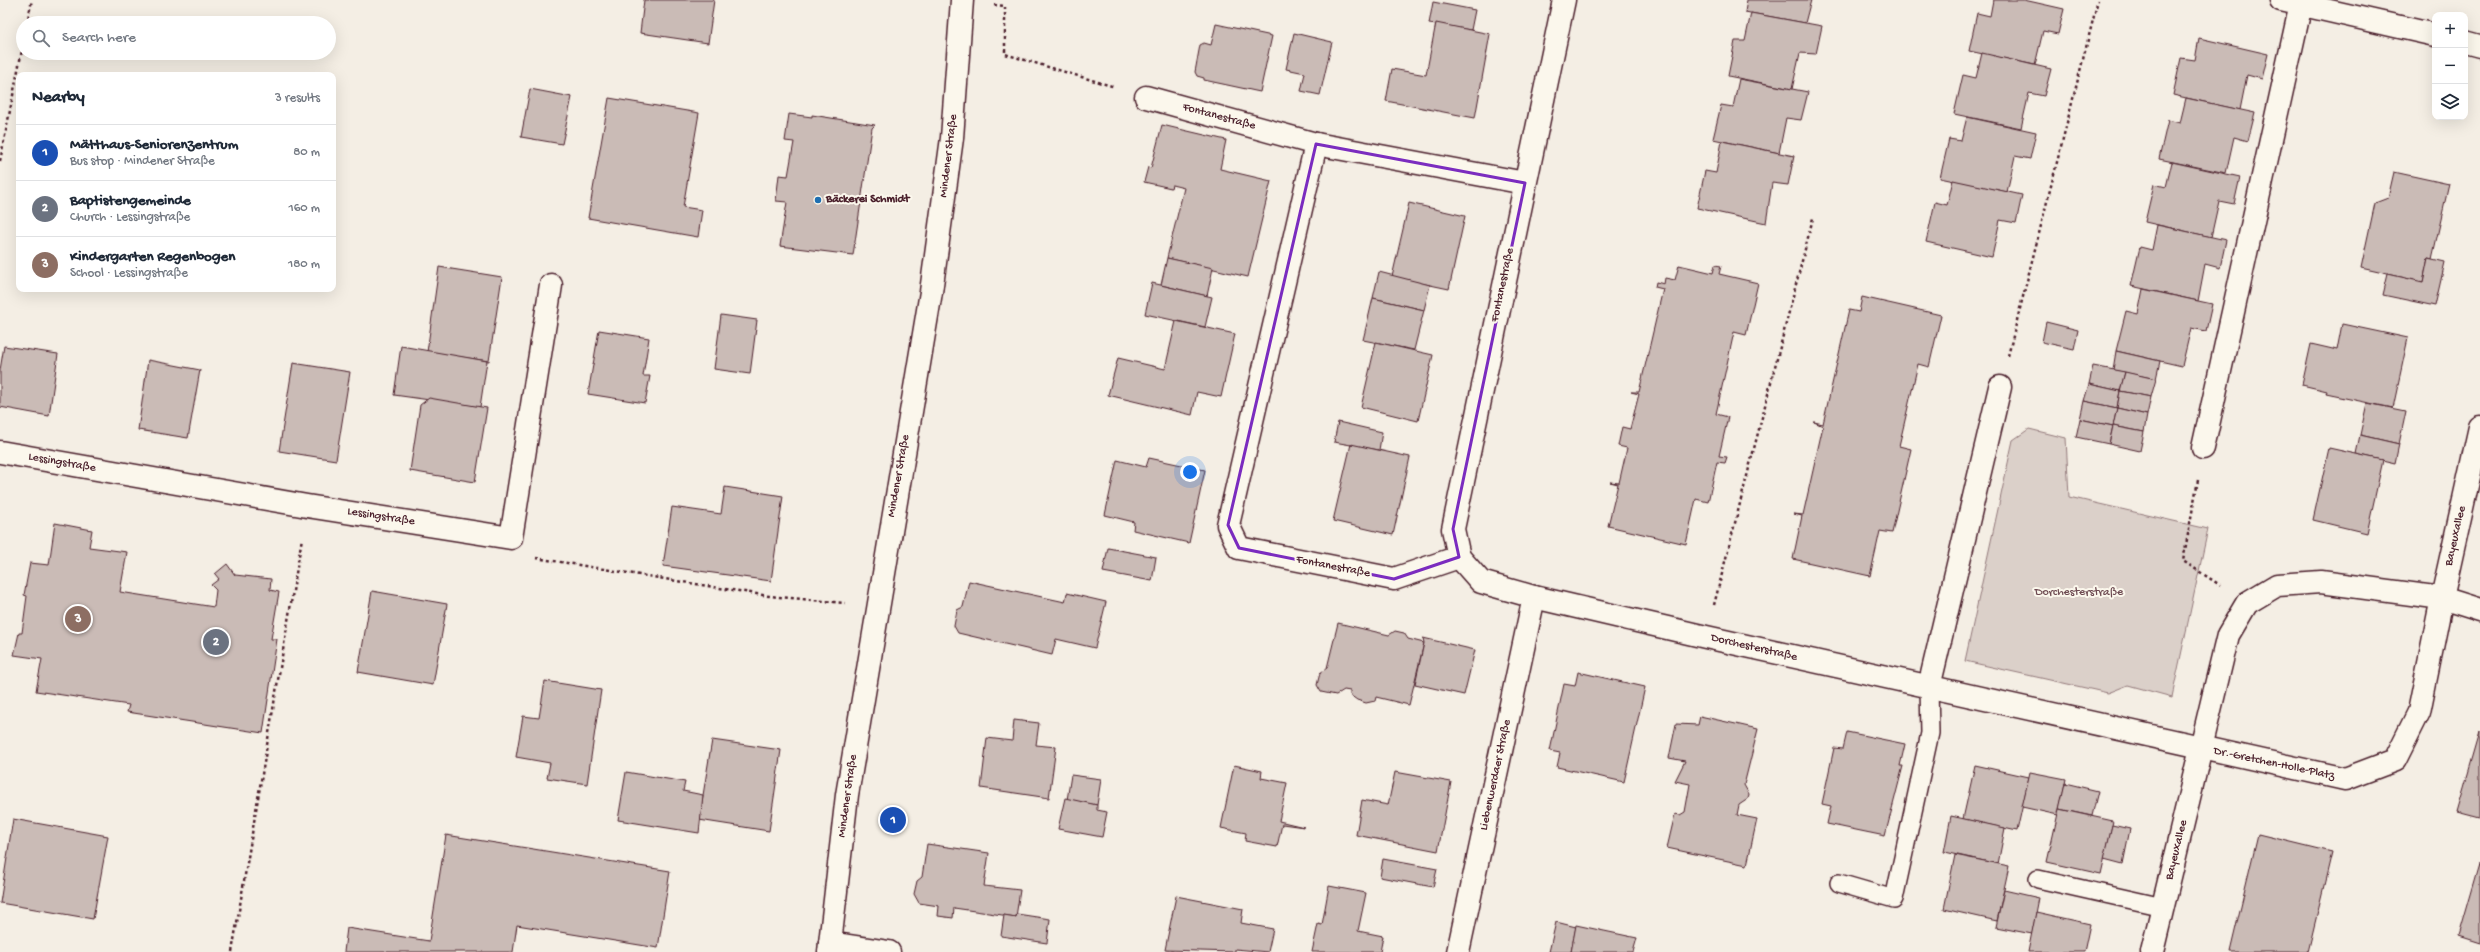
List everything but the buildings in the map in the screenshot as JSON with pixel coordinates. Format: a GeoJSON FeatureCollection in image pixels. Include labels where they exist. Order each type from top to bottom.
{"type":"FeatureCollection","features":[{"type":"Feature","properties":{"kind":"street","name":"Fontanestraße"},"geometry":{"type":"LineString","coordinates":[[1316,144],[1228,525],[1239,548],[1394,579],[1459,557],[1452,529],[1564,0]]}},
{"type":"Feature","properties":{"kind":"street","name":"Mindener Straße"},"geometry":{"type":"LineString","coordinates":[[830,947],[847,795],[877,605],[931,292],[951,146],[962,1]]}},
{"type":"Feature","properties":{"kind":"street"},"geometry":{"type":"LineString","coordinates":[[2203,448],[2291,2],[2432,34]]}},
{"type":"Feature","properties":{"kind":"street"},"geometry":{"type":"LineString","coordinates":[[2468,43],[2480,46]]}},
{"type":"Feature","properties":{"kind":"street","name":"Fontanestraße"},"geometry":{"type":"LineString","coordinates":[[1146,97],[1316,144],[1525,183]]}},
{"type":"Feature","properties":{"kind":"street"},"geometry":{"type":"LineString","coordinates":[[510,538],[551,285]]}},
{"type":"Feature","properties":{"kind":"street"},"geometry":{"type":"LineString","coordinates":[[1929,687],[2000,387]]}},
{"type":"Feature","properties":{"kind":"street","name":"Bayeuxallee"},"geometry":{"type":"LineString","coordinates":[[2442,598],[2480,427]]}},
{"type":"Feature","properties":{"kind":"street","name":"Lessingstraße"},"geometry":{"type":"LineString","coordinates":[[0,452],[307,506],[510,538]]}},
{"type":"Feature","properties":{"kind":"street","name":"Dorchesterstraße"},"geometry":{"type":"LineString","coordinates":[[1459,557],[1481,582],[1534,597],[2201,748]]}},
{"type":"Feature","properties":{"kind":"street","name":"Dr.-Gretchen-Holle-Platz"},"geometry":{"type":"LineString","coordinates":[[2321,582],[2442,598],[2419,712],[2395,760],[2345,779],[2201,748],[2228,635],[2248,603],[2277,585],[2321,582]]}},
{"type":"Feature","properties":{"kind":"street","name":"Liebenwerdaer Straße"},"geometry":{"type":"LineString","coordinates":[[1458,952],[1534,597]]}},
{"type":"Feature","properties":{"kind":"street"},"geometry":{"type":"LineString","coordinates":[[2442,598],[2480,610]]}},
{"type":"Feature","properties":{"kind":"street","name":"Bayeuxallee"},"geometry":{"type":"LineString","coordinates":[[2152,952],[2201,748]]}},
{"type":"Feature","properties":{"kind":"street"},"geometry":{"type":"LineString","coordinates":[[830,947],[889,952]]}},
{"type":"Feature","properties":{"kind":"lane"},"geometry":{"type":"LineString","coordinates":[[1839,884],[1894,899],[1930,733],[1929,687]]}},
{"type":"Feature","properties":{"kind":"lane"},"geometry":{"type":"LineString","coordinates":[[2038,879],[2163,908]]}},
{"type":"Feature","properties":{"kind":"path"},"geometry":{"type":"LineString","coordinates":[[29,16],[32,0]]}},
{"type":"Feature","properties":{"kind":"path"},"geometry":{"type":"LineString","coordinates":[[2000,387],[2098,0]]}},
{"type":"Feature","properties":{"kind":"path"},"geometry":{"type":"LineString","coordinates":[[962,1],[1005,6],[1005,54],[1146,97]]}},
{"type":"Feature","properties":{"kind":"path"},"geometry":{"type":"LineString","coordinates":[[18,72],[20,60]]}},
{"type":"Feature","properties":{"kind":"path"},"geometry":{"type":"LineString","coordinates":[[0,161],[16,80]]}},
{"type":"Feature","properties":{"kind":"path"},"geometry":{"type":"LineString","coordinates":[[1706,637],[1813,218]]}},
{"type":"Feature","properties":{"kind":"path"},"geometry":{"type":"LineString","coordinates":[[2203,448],[2184,561],[2248,603]]}},
{"type":"Feature","properties":{"kind":"path"},"geometry":{"type":"LineString","coordinates":[[232,952],[307,506]]}},
{"type":"Feature","properties":{"kind":"path"},"geometry":{"type":"LineString","coordinates":[[510,538],[534,558],[769,596],[877,605]]}},
{"type":"Feature","properties":{"kind":"highlighted area"},"geometry":{"type":"Polygon","coordinates":[[[1316,144],[1525,183],[1453,529],[1459,557],[1394,579],[1239,548],[1228,525],[1316,144]]]}},
{"type":"Feature","properties":{"kind":"green space","name":"Dorchesterstraße"},"geometry":{"type":"Polygon","coordinates":[[[2029,429],[2066,438],[2069,497],[2208,529],[2172,697],[2128,685],[2108,693],[1965,661],[2013,440],[2029,429]]]}},
{"type":"Feature","properties":{"kind":"place","name":"Bäckerei Schmidt"},"geometry":{"type":"Point","coordinates":[818,200]}},
{"type":"Feature","properties":{"kind":"place","name":"Kindergarten Regenbogen"},"geometry":{"type":"Point","coordinates":[78,619]}},
{"type":"Feature","properties":{"kind":"place","name":"Baptistengemeinde"},"geometry":{"type":"Point","coordinates":[216,642]}},
{"type":"Feature","properties":{"kind":"place","name":"Mätthaus-Seniorenzentrum"},"geometry":{"type":"Point","coordinates":[893,820]}}]}
